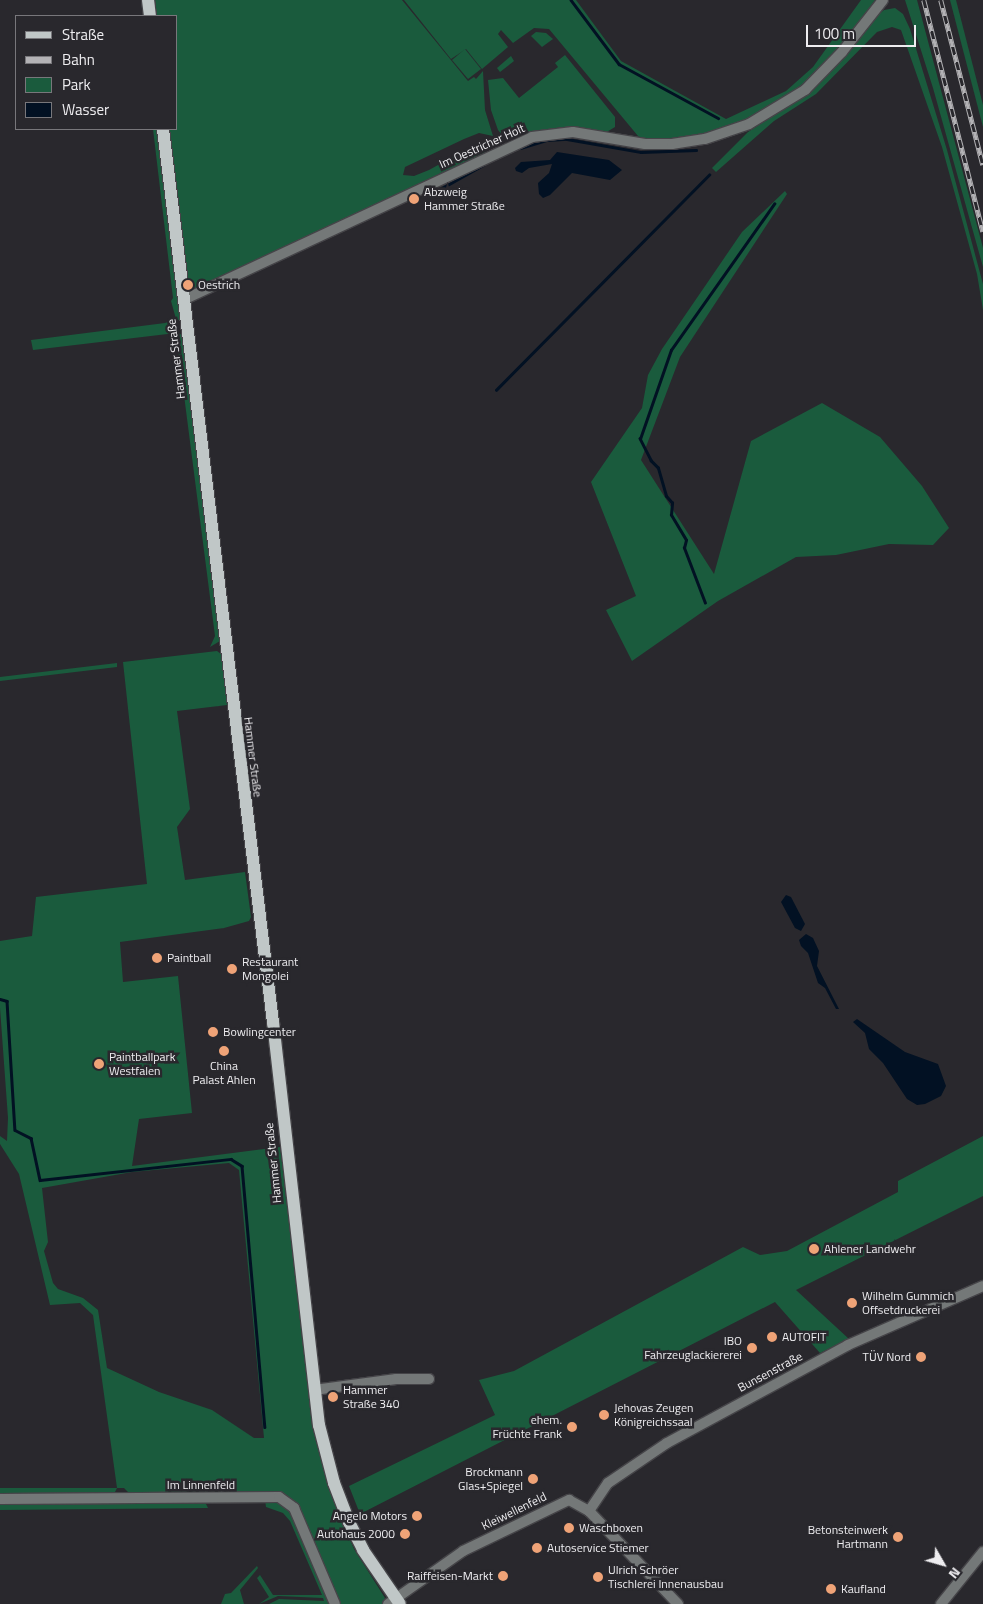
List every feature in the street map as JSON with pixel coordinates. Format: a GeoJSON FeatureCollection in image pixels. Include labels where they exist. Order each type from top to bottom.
{"type":"FeatureCollection","features":[{"type":"Feature","properties":{"kind":"main road"},"geometry":{"type":"LineString","coordinates":[[148,0],[150,15]]}},
{"type":"Feature","properties":{"kind":"main road","name":"Hammer Straße"},"geometry":{"type":"LineString","coordinates":[[163,130],[273,1022],[314,1390],[324,1449],[337,1492],[363,1550],[395,1602]]}},
{"type":"Feature","properties":{"kind":"street","name":"Im Oestricher Holt"},"geometry":{"type":"LineString","coordinates":[[183,300],[532,137],[566,132],[645,144],[672,144],[705,139],[749,124],[804,90],[842,52],[883,0]]}},
{"type":"Feature","properties":{"kind":"street","name":"Bunsenstraße"},"geometry":{"type":"LineString","coordinates":[[589,1511],[608,1483],[667,1443],[848,1345],[983,1286]]}},
{"type":"Feature","properties":{"kind":"street"},"geometry":{"type":"LineString","coordinates":[[314,1390],[396,1379],[429,1379]]}},
{"type":"Feature","properties":{"kind":"street","name":"Im Linnenfeld"},"geometry":{"type":"LineString","coordinates":[[0,1499],[284,1499],[300,1519],[335,1604]]}},
{"type":"Feature","properties":{"kind":"street","name":"Kleiwellenfeld"},"geometry":{"type":"LineString","coordinates":[[395,1602],[463,1551],[557,1503],[569,1500],[589,1511],[678,1604]]}},
{"type":"Feature","properties":{"kind":"street"},"geometry":{"type":"LineString","coordinates":[[941,1604],[983,1552]]}},
{"type":"Feature","properties":{"kind":"green space"},"geometry":{"type":"Polygon","coordinates":[[[152,0],[402,0],[468,81],[474,77],[476,79],[483,71],[485,110],[493,136],[479,133],[464,139],[405,167],[403,175],[414,176],[429,170],[476,144],[484,142],[492,145],[485,152],[194,291],[185,285],[167,130],[178,130],[178,15],[154,15],[152,0]]]}},
{"type":"Feature","properties":{"kind":"green space"},"geometry":{"type":"Polygon","coordinates":[[[404,0],[576,0],[621,61],[726,119],[786,91],[813,67],[861,0],[875,0],[839,48],[802,88],[753,117],[724,129],[669,141],[644,140],[638,136],[549,29],[534,28],[513,43],[501,30],[498,34],[508,47],[482,69],[466,49],[451,59],[404,0]]]}},
{"type":"Feature","properties":{"kind":"green space"},"geometry":{"type":"Polygon","coordinates":[[[905,0],[917,0],[983,248],[983,267],[933,88],[905,0]]]}},
{"type":"Feature","properties":{"kind":"green space"},"geometry":{"type":"Polygon","coordinates":[[[950,0],[956,0],[983,105],[983,127],[950,0]]]}},
{"type":"Feature","properties":{"kind":"green space"},"geometry":{"type":"Polygon","coordinates":[[[895,8],[903,14],[910,29],[947,150],[983,284],[983,310],[977,274],[942,147],[901,30],[892,27],[877,32],[816,94],[774,121],[716,172],[712,168],[748,132],[807,94],[847,55],[874,18],[884,10],[895,8]]]}},
{"type":"Feature","properties":{"kind":"green space"},"geometry":{"type":"Polygon","coordinates":[[[536,32],[546,33],[553,39],[542,47],[531,36],[536,32]]]}},
{"type":"Feature","properties":{"kind":"green space"},"geometry":{"type":"Polygon","coordinates":[[[465,49],[481,69],[468,79],[452,60],[465,49]]]}},
{"type":"Feature","properties":{"kind":"green space"},"geometry":{"type":"Polygon","coordinates":[[[565,55],[615,117],[615,127],[605,133],[561,127],[517,137],[503,136],[498,130],[491,110],[488,80],[503,78],[519,98],[558,67],[555,63],[565,55]]]}},
{"type":"Feature","properties":{"kind":"green space"},"geometry":{"type":"Polygon","coordinates":[[[511,56],[514,61],[500,72],[497,68],[511,56]]]}},
{"type":"Feature","properties":{"kind":"green space"},"geometry":{"type":"Polygon","coordinates":[[[153,130],[159,130],[181,317],[175,324],[176,332],[182,335],[220,641],[210,647],[215,636],[176,333],[33,350],[31,340],[165,323],[176,319],[171,301],[173,298],[153,130]]]}},
{"type":"Feature","properties":{"kind":"green space"},"geometry":{"type":"Polygon","coordinates":[[[785,191],[787,194],[680,357],[641,460],[714,574],[751,441],[822,403],[880,437],[922,486],[949,528],[933,545],[889,544],[836,555],[796,557],[718,601],[632,661],[606,610],[636,596],[591,482],[642,408],[648,375],[662,349],[742,232],[785,191]]]}},
{"type":"Feature","properties":{"kind":"green space"},"geometry":{"type":"Polygon","coordinates":[[[217,651],[221,654],[227,705],[177,711],[190,809],[177,827],[185,880],[245,872],[251,917],[249,921],[224,928],[120,942],[123,982],[178,976],[192,1113],[139,1119],[132,1166],[280,1147],[318,1447],[337,1510],[354,1549],[385,1598],[382,1604],[340,1604],[298,1508],[288,1496],[131,1495],[124,1488],[117,1488],[93,1315],[80,1303],[50,1305],[19,1174],[0,1144],[0,1136],[7,1141],[8,1118],[0,1008],[0,941],[32,936],[36,897],[147,884],[123,662],[217,651]],[[229,1163],[132,1172],[42,1188],[48,1242],[44,1251],[53,1283],[58,1289],[83,1298],[98,1310],[107,1368],[159,1392],[212,1410],[254,1438],[264,1438],[239,1170],[229,1163]]]}},
{"type":"Feature","properties":{"kind":"green space"},"geometry":{"type":"Polygon","coordinates":[[[117,663],[117,667],[0,681],[0,677],[117,663]]]}},
{"type":"Feature","properties":{"kind":"green space"},"geometry":{"type":"Polygon","coordinates":[[[983,1136],[983,1196],[796,1290],[849,1339],[820,1353],[775,1302],[360,1514],[349,1486],[495,1415],[479,1380],[514,1371],[743,1247],[760,1255],[787,1251],[898,1192],[898,1181],[983,1136]]]}},
{"type":"Feature","properties":{"kind":"green space"},"geometry":{"type":"Polygon","coordinates":[[[0,1488],[117,1488],[114,1494],[0,1496],[0,1488]]]}},
{"type":"Feature","properties":{"kind":"green space"},"geometry":{"type":"Polygon","coordinates":[[[204,1500],[208,1508],[0,1510],[0,1502],[204,1500]]]}},
{"type":"Feature","properties":{"kind":"green space"},"geometry":{"type":"Polygon","coordinates":[[[265,1500],[278,1500],[292,1510],[331,1604],[269,1604],[279,1599],[324,1601],[323,1598],[278,1596],[259,1604],[269,1597],[257,1578],[260,1575],[273,1595],[322,1595],[290,1521],[283,1513],[266,1507],[265,1500]]]}},
{"type":"Feature","properties":{"kind":"green space"},"geometry":{"type":"Polygon","coordinates":[[[257,1566],[258,1568],[240,1590],[244,1604],[221,1604],[225,1594],[231,1593],[257,1566]]]}},
{"type":"Feature","properties":{"kind":"water"},"geometry":{"type":"Polygon","coordinates":[[[557,152],[609,160],[622,170],[610,180],[572,173],[550,195],[543,198],[539,194],[538,183],[549,173],[552,164],[529,168],[522,173],[516,171],[515,168],[521,162],[550,160],[557,152]]]}},
{"type":"Feature","properties":{"kind":"water"},"geometry":{"type":"Polygon","coordinates":[[[786,895],[791,897],[805,924],[801,931],[795,928],[781,902],[786,895]]]}},
{"type":"Feature","properties":{"kind":"water"},"geometry":{"type":"Polygon","coordinates":[[[806,934],[813,938],[819,951],[817,966],[839,1009],[836,1009],[825,988],[818,983],[808,953],[801,946],[799,940],[806,934]]]}},
{"type":"Feature","properties":{"kind":"water"},"geometry":{"type":"Polygon","coordinates":[[[857,1019],[905,1052],[938,1064],[946,1086],[941,1096],[925,1104],[917,1105],[907,1099],[883,1063],[869,1049],[865,1033],[853,1022],[857,1019]]]}},
{"type":"Feature","properties":{"kind":"waterway"},"geometry":{"type":"LineString","coordinates":[[571,0],[619,64],[718,118]]}},
{"type":"Feature","properties":{"kind":"waterway"},"geometry":{"type":"LineString","coordinates":[[520,148],[546,140],[567,139],[641,152],[696,150]]}},
{"type":"Feature","properties":{"kind":"waterway"},"geometry":{"type":"LineString","coordinates":[[442,188],[483,165]]}},
{"type":"Feature","properties":{"kind":"waterway"},"geometry":{"type":"LineString","coordinates":[[496,390],[709,175]]}},
{"type":"Feature","properties":{"kind":"waterway"},"geometry":{"type":"LineString","coordinates":[[705,603],[684,548],[686,540],[671,515],[672,503],[666,496],[658,468],[651,461],[640,439],[671,350],[774,204]]}},
{"type":"Feature","properties":{"kind":"waterway"},"geometry":{"type":"LineString","coordinates":[[0,999],[7,1001],[15,1130],[31,1138],[40,1180],[231,1159],[242,1166],[265,1427]]}},
{"type":"Feature","properties":{"kind":"railway"},"geometry":{"type":"LineString","coordinates":[[924,0],[983,232]]}},
{"type":"Feature","properties":{"kind":"railway"},"geometry":{"type":"LineString","coordinates":[[941,0],[983,165]]}},
{"type":"Feature","properties":{"kind":"place","name":"Abzweig Hammer Straße"},"geometry":{"type":"Point","coordinates":[414,199]}},
{"type":"Feature","properties":{"kind":"place","name":"Oestrich"},"geometry":{"type":"Point","coordinates":[188,285]}},
{"type":"Feature","properties":{"kind":"place","name":"Paintball"},"geometry":{"type":"Point","coordinates":[157,958]}},
{"type":"Feature","properties":{"kind":"place","name":"Restaurant Mongolei"},"geometry":{"type":"Point","coordinates":[232,969]}},
{"type":"Feature","properties":{"kind":"place","name":"Bowlingcenter"},"geometry":{"type":"Point","coordinates":[213,1032]}},
{"type":"Feature","properties":{"kind":"place","name":"China Palast Ahlen"},"geometry":{"type":"Point","coordinates":[224,1051]}},
{"type":"Feature","properties":{"kind":"place","name":"Paintballpark Westfalen"},"geometry":{"type":"Point","coordinates":[99,1064]}},
{"type":"Feature","properties":{"kind":"place","name":"Ahlener Landwehr"},"geometry":{"type":"Point","coordinates":[814,1249]}},
{"type":"Feature","properties":{"kind":"place","name":"Wilhelm Gummich Offsetdruckerei"},"geometry":{"type":"Point","coordinates":[852,1303]}},
{"type":"Feature","properties":{"kind":"place","name":"AUTOFIT"},"geometry":{"type":"Point","coordinates":[772,1337]}},
{"type":"Feature","properties":{"kind":"place","name":"IBO Fahrzeuglackiererei"},"geometry":{"type":"Point","coordinates":[752,1348]}},
{"type":"Feature","properties":{"kind":"place","name":"TÜV Nord"},"geometry":{"type":"Point","coordinates":[921,1357]}},
{"type":"Feature","properties":{"kind":"place","name":"Hammer Straße 340"},"geometry":{"type":"Point","coordinates":[333,1397]}},
{"type":"Feature","properties":{"kind":"place","name":"Jehovas Zeugen Königreichssaal"},"geometry":{"type":"Point","coordinates":[604,1415]}},
{"type":"Feature","properties":{"kind":"place","name":"ehem. Früchte Frank"},"geometry":{"type":"Point","coordinates":[572,1427]}},
{"type":"Feature","properties":{"kind":"place","name":"Brockmann Glas+Spiegel"},"geometry":{"type":"Point","coordinates":[533,1479]}},
{"type":"Feature","properties":{"kind":"place","name":"Angelo Motors"},"geometry":{"type":"Point","coordinates":[417,1516]}},
{"type":"Feature","properties":{"kind":"place","name":"Waschboxen"},"geometry":{"type":"Point","coordinates":[569,1528]}},
{"type":"Feature","properties":{"kind":"place","name":"Autohaus 2000"},"geometry":{"type":"Point","coordinates":[405,1534]}},
{"type":"Feature","properties":{"kind":"place","name":"Betonsteinwerk Hartmann"},"geometry":{"type":"Point","coordinates":[898,1537]}},
{"type":"Feature","properties":{"kind":"place","name":"Autoservice Stiemer"},"geometry":{"type":"Point","coordinates":[537,1548]}},
{"type":"Feature","properties":{"kind":"place","name":"Raiffeisen-Markt"},"geometry":{"type":"Point","coordinates":[503,1576]}},
{"type":"Feature","properties":{"kind":"place","name":"Ulrich Schröer Tischlerei Innenausbau"},"geometry":{"type":"Point","coordinates":[598,1577]}},
{"type":"Feature","properties":{"kind":"place","name":"Kaufland"},"geometry":{"type":"Point","coordinates":[831,1589]}}]}
